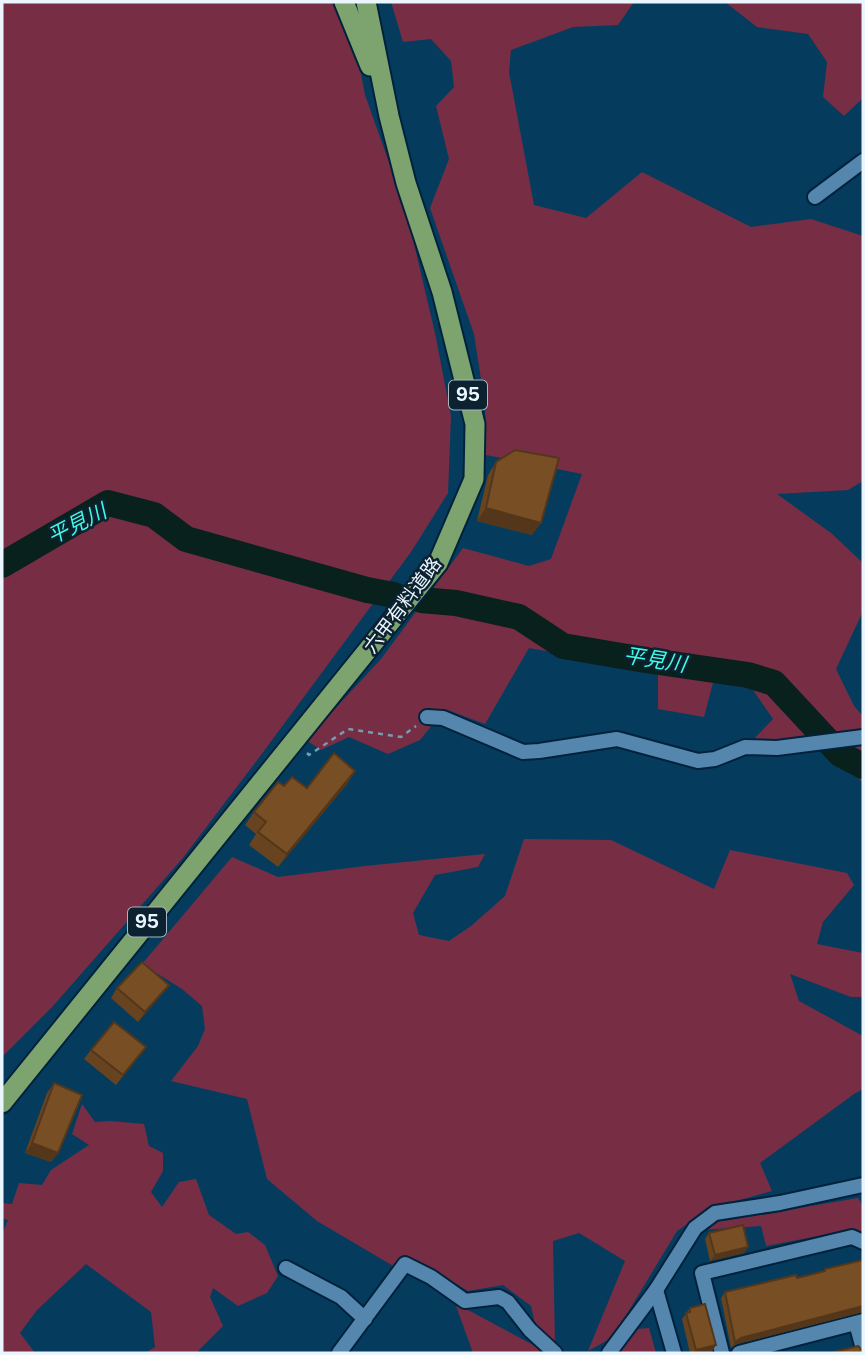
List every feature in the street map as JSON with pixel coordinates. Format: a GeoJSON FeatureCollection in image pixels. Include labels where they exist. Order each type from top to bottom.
{"type":"FeatureCollection","features":[{"type":"Feature","properties":{"kind":"main road","name":"95"},"geometry":{"type":"LineString","coordinates":[[344,2],[388,116]]}},
{"type":"Feature","properties":{"kind":"main road","name":"六甲有料道路"},"geometry":{"type":"LineString","coordinates":[[2,1102],[438,563],[474,479],[475,424],[442,292],[406,183],[388,116],[366,2]]}},
{"type":"Feature","properties":{"kind":"street"},"geometry":{"type":"LineString","coordinates":[[815,197],[863,162]]}},
{"type":"Feature","properties":{"kind":"street"},"geometry":{"type":"LineString","coordinates":[[427,717],[443,718],[523,752],[617,739],[698,761],[715,759],[745,747],[777,748],[863,737]]}},
{"type":"Feature","properties":{"kind":"street"},"geometry":{"type":"LineString","coordinates":[[609,1353],[656,1290],[695,1228],[715,1213],[863,1185]]}},
{"type":"Feature","properties":{"kind":"street"},"geometry":{"type":"LineString","coordinates":[[722,1353],[702,1273],[852,1237],[863,1242]]}},
{"type":"Feature","properties":{"kind":"street"},"geometry":{"type":"LineString","coordinates":[[340,1353],[405,1264],[431,1277],[465,1301],[499,1297],[508,1302],[530,1330],[555,1353]]}},
{"type":"Feature","properties":{"kind":"street"},"geometry":{"type":"LineString","coordinates":[[286,1268],[341,1297],[365,1319]]}},
{"type":"Feature","properties":{"kind":"street"},"geometry":{"type":"LineString","coordinates":[[656,1290],[674,1353]]}},
{"type":"Feature","properties":{"kind":"street"},"geometry":{"type":"LineString","coordinates":[[739,1353],[860,1322],[863,1349]]}},
{"type":"Feature","properties":{"kind":"path"},"geometry":{"type":"LineString","coordinates":[[293,743],[309,755],[348,729],[401,737],[427,717]]}},
{"type":"Feature","properties":{"kind":"shaded area"},"geometry":{"type":"Polygon","coordinates":[[[2,2],[338,2],[353,32],[365,95],[406,210],[451,416],[448,493],[411,552],[182,859],[53,1006],[2,1057],[2,2]]]}},
{"type":"Feature","properties":{"kind":"shaded area"},"geometry":{"type":"Polygon","coordinates":[[[391,2],[634,2],[618,25],[573,27],[511,50],[509,72],[534,205],[586,218],[642,172],[751,227],[811,219],[863,236],[863,481],[848,490],[777,494],[831,533],[863,563],[863,611],[836,669],[854,706],[863,716],[863,783],[821,739],[749,744],[773,719],[751,687],[714,679],[704,717],[658,709],[658,671],[529,648],[485,724],[445,709],[420,740],[388,754],[349,737],[321,750],[306,740],[381,659],[463,548],[529,566],[551,559],[582,474],[486,455],[485,405],[474,334],[430,208],[449,159],[436,106],[454,87],[451,61],[431,39],[403,42],[391,2]]]}},
{"type":"Feature","properties":{"kind":"shaded area"},"geometry":{"type":"Polygon","coordinates":[[[725,2],[863,2],[863,98],[844,116],[823,97],[827,62],[808,34],[757,27],[725,2]]]}},
{"type":"Feature","properties":{"kind":"shaded area"},"geometry":{"type":"Polygon","coordinates":[[[524,839],[611,840],[714,889],[730,850],[847,873],[854,885],[823,922],[817,944],[863,953],[863,997],[851,997],[790,974],[799,1001],[863,1036],[863,1089],[760,1163],[772,1191],[711,1208],[677,1231],[613,1337],[588,1351],[625,1261],[579,1233],[553,1241],[555,1344],[535,1324],[531,1306],[503,1285],[468,1291],[421,1263],[395,1267],[317,1221],[267,1179],[247,1099],[171,1081],[198,1046],[205,1029],[202,1006],[182,989],[142,964],[232,857],[278,877],[485,854],[478,867],[435,875],[413,913],[419,935],[449,941],[505,896],[524,839]]]}},
{"type":"Feature","properties":{"kind":"shaded area"},"geometry":{"type":"Polygon","coordinates":[[[82,1104],[95,1122],[144,1124],[149,1146],[163,1153],[163,1171],[151,1192],[162,1207],[179,1182],[196,1179],[209,1215],[236,1234],[248,1232],[265,1245],[278,1276],[267,1293],[238,1306],[213,1288],[210,1297],[223,1326],[196,1353],[145,1353],[155,1347],[151,1312],[86,1264],[37,1310],[20,1333],[35,1353],[2,1353],[2,1234],[8,1220],[2,1218],[2,1203],[12,1204],[19,1183],[42,1185],[51,1170],[89,1145],[72,1134],[82,1104]]]}},
{"type":"Feature","properties":{"kind":"shaded area"},"geometry":{"type":"Polygon","coordinates":[[[858,1198],[863,1206],[863,1236],[850,1230],[766,1246],[761,1226],[701,1230],[717,1222],[858,1198]]]}},
{"type":"Feature","properties":{"kind":"shaded area"},"geometry":{"type":"Polygon","coordinates":[[[455,1303],[548,1353],[473,1353],[455,1303]]]}},
{"type":"Feature","properties":{"kind":"shaded area"},"geometry":{"type":"Polygon","coordinates":[[[649,1328],[656,1353],[614,1353],[636,1329],[649,1328]]]}},
{"type":"Feature","properties":{"kind":"building"},"geometry":{"type":"Polygon","coordinates":[[[515,450],[559,458],[541,523],[486,508],[496,462],[515,450]]]}},
{"type":"Feature","properties":{"kind":"building"},"geometry":{"type":"Polygon","coordinates":[[[334,753],[355,771],[287,854],[258,832],[266,822],[254,812],[278,782],[284,786],[292,777],[307,788],[334,753]]]}},
{"type":"Feature","properties":{"kind":"building"},"geometry":{"type":"Polygon","coordinates":[[[142,962],[169,985],[145,1012],[117,988],[142,962]]]}},
{"type":"Feature","properties":{"kind":"building"},"geometry":{"type":"Polygon","coordinates":[[[114,1022],[146,1047],[123,1075],[91,1050],[114,1022]]]}},
{"type":"Feature","properties":{"kind":"building"},"geometry":{"type":"Polygon","coordinates":[[[54,1083],[82,1095],[58,1153],[32,1143],[54,1083]]]}},
{"type":"Feature","properties":{"kind":"building"},"geometry":{"type":"Polygon","coordinates":[[[743,1225],[748,1247],[715,1255],[709,1233],[743,1225]]]}},
{"type":"Feature","properties":{"kind":"building"},"geometry":{"type":"Polygon","coordinates":[[[863,1260],[863,1306],[741,1338],[735,1342],[725,1292],[796,1275],[797,1278],[863,1260]]]}},
{"type":"Feature","properties":{"kind":"building"},"geometry":{"type":"Polygon","coordinates":[[[705,1304],[716,1345],[696,1350],[686,1313],[690,1312],[690,1308],[705,1304]]]}},
{"type":"Feature","properties":{"kind":"building"},"geometry":{"type":"Polygon","coordinates":[[[858,1346],[863,1353],[830,1353],[858,1346]]]}},
{"type":"Feature","properties":{"kind":"waterway","name":"平見川"},"geometry":{"type":"LineString","coordinates":[[2,565],[108,503],[154,515],[186,539],[367,590],[394,595]]}},
{"type":"Feature","properties":{"kind":"waterway","name":"平見川"},"geometry":{"type":"LineString","coordinates":[[421,600],[456,603],[519,617],[563,646],[748,675],[774,683],[840,754],[863,766]]}}]}
